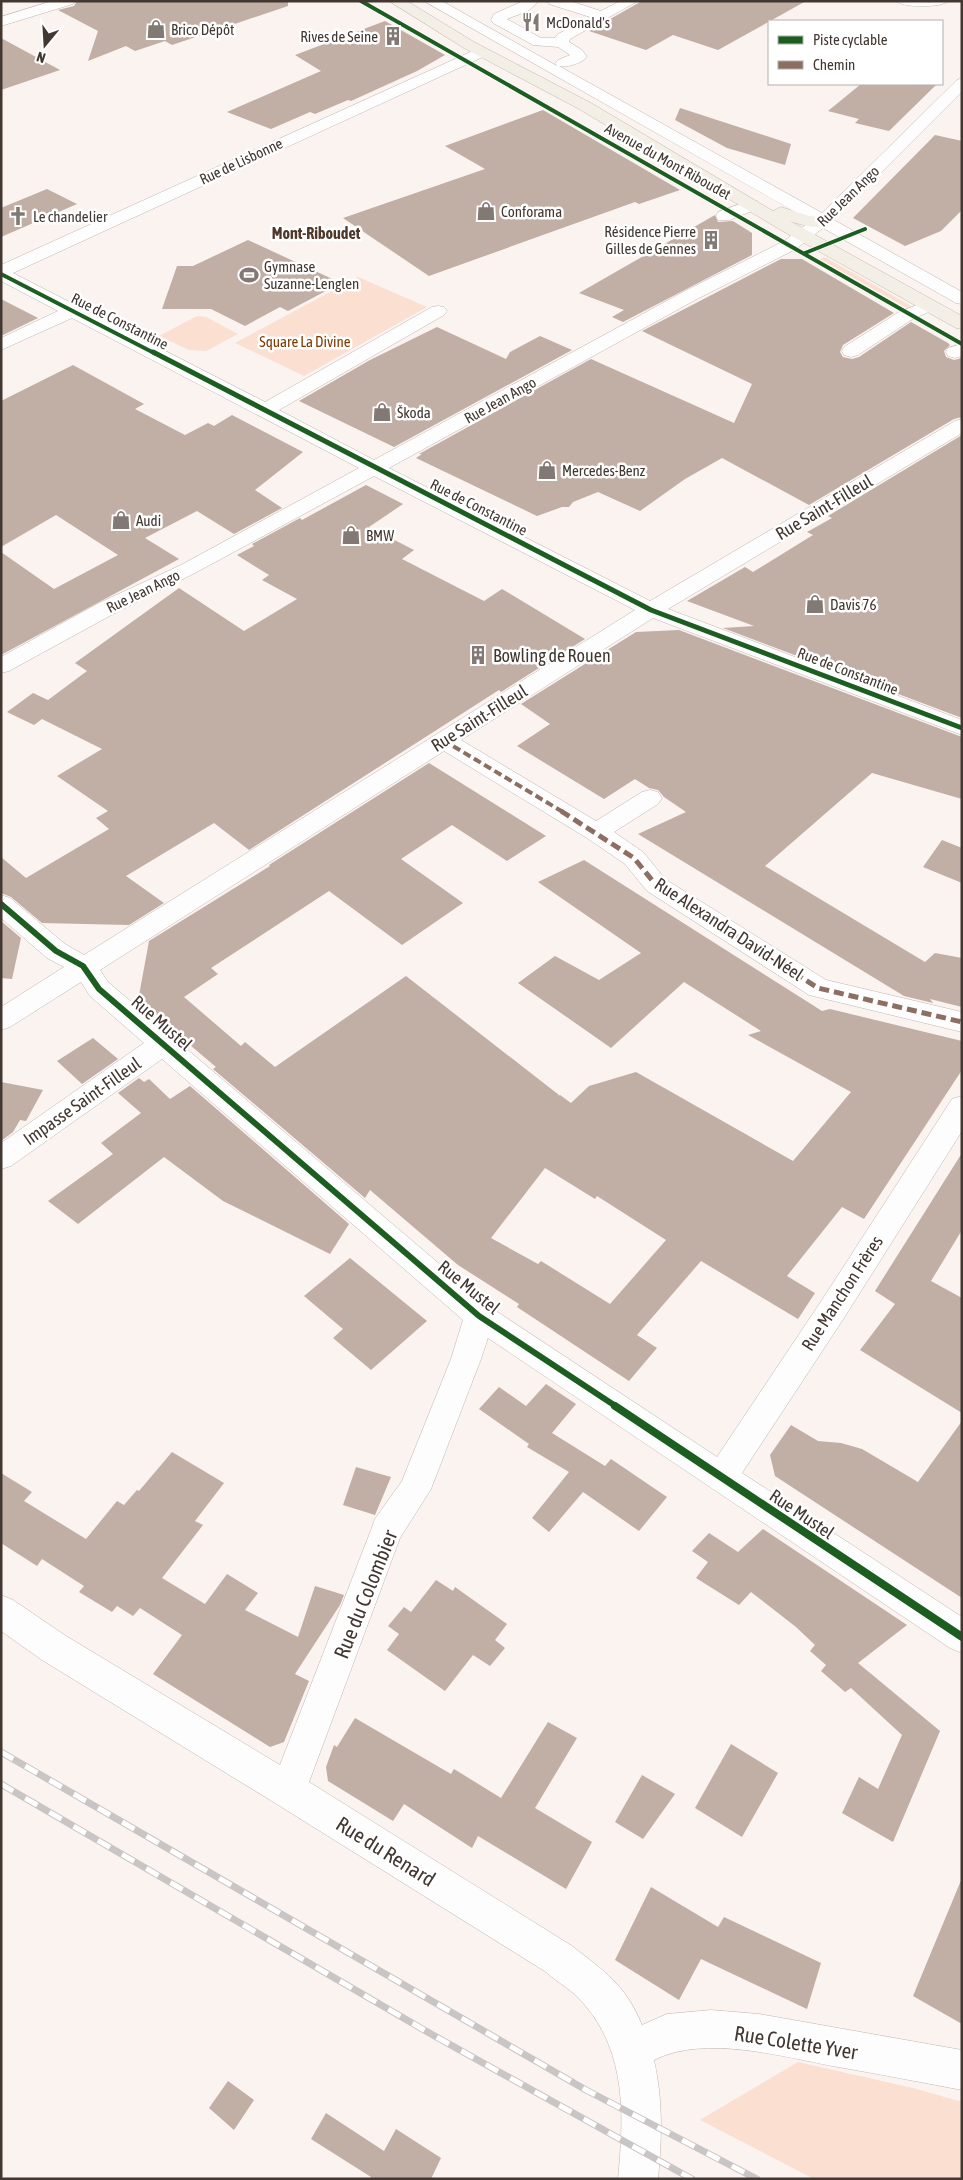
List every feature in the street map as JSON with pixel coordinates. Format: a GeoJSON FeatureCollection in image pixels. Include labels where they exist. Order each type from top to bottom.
{"type":"FeatureCollection","features":[{"type":"Feature","properties":{"kind":"main road","name":"Avenue du Mont Riboudet"},"geometry":{"type":"LineString","coordinates":[[396,1],[482,52],[585,106],[803,236],[962,324]]}},
{"type":"Feature","properties":{"kind":"main road"},"geometry":{"type":"LineString","coordinates":[[748,203],[797,219],[828,217]]}},
{"type":"Feature","properties":{"kind":"street"},"geometry":{"type":"LineString","coordinates":[[1,22],[68,1]]}},
{"type":"Feature","properties":{"kind":"street"},"geometry":{"type":"LineString","coordinates":[[430,1],[828,217],[962,299]]}},
{"type":"Feature","properties":{"kind":"street","name":"Avenue du Mont Riboudet"},"geometry":{"type":"LineString","coordinates":[[450,1],[563,63],[828,217],[962,282]]}},
{"type":"Feature","properties":{"kind":"street"},"geometry":{"type":"LineString","coordinates":[[554,1],[610,13]]}},
{"type":"Feature","properties":{"kind":"street"},"geometry":{"type":"LineString","coordinates":[[592,1],[610,13]]}},
{"type":"Feature","properties":{"kind":"street"},"geometry":{"type":"LineString","coordinates":[[561,43],[563,36],[631,1]]}},
{"type":"Feature","properties":{"kind":"street"},"geometry":{"type":"LineString","coordinates":[[903,1],[945,3]]}},
{"type":"Feature","properties":{"kind":"street"},"geometry":{"type":"LineString","coordinates":[[532,2],[499,16],[498,20],[538,42],[561,43],[580,57],[563,63]]}},
{"type":"Feature","properties":{"kind":"street","name":"Rue de Lisbonne"},"geometry":{"type":"LineString","coordinates":[[1,273],[482,52]]}},
{"type":"Feature","properties":{"kind":"street","name":"Rue Jean Ango"},"geometry":{"type":"LineString","coordinates":[[1,666],[107,608],[167,581],[803,236],[828,217],[962,83]]}},
{"type":"Feature","properties":{"kind":"street"},"geometry":{"type":"LineString","coordinates":[[724,216],[748,203]]}},
{"type":"Feature","properties":{"kind":"street","name":"Rue de Constantine"},"geometry":{"type":"LineString","coordinates":[[1,273],[651,610],[962,728]]}},
{"type":"Feature","properties":{"kind":"street"},"geometry":{"type":"LineString","coordinates":[[851,351],[904,316],[928,306]]}},
{"type":"Feature","properties":{"kind":"street"},"geometry":{"type":"LineString","coordinates":[[1,345],[72,311]]}},
{"type":"Feature","properties":{"kind":"street"},"geometry":{"type":"LineString","coordinates":[[264,411],[438,311]]}},
{"type":"Feature","properties":{"kind":"street","name":"Rue Saint-Filleul"},"geometry":{"type":"LineString","coordinates":[[1,1020],[83,966],[126,942],[617,631],[962,425]]}},
{"type":"Feature","properties":{"kind":"street","name":"Rue Alexandra David-Néel"},"geometry":{"type":"LineString","coordinates":[[443,740],[596,832],[634,858],[656,885],[818,988],[962,1022]]}},
{"type":"Feature","properties":{"kind":"street"},"geometry":{"type":"LineString","coordinates":[[596,832],[650,798]]}},
{"type":"Feature","properties":{"kind":"street","name":"Rue Mustel"},"geometry":{"type":"LineString","coordinates":[[1,904],[56,951],[83,966],[99,988],[479,1316],[962,1638]]}},
{"type":"Feature","properties":{"kind":"street","name":"Impasse Saint-Filleul"},"geometry":{"type":"LineString","coordinates":[[1,1158],[163,1044]]}},
{"type":"Feature","properties":{"kind":"street","name":"Rue Manchon Frères"},"geometry":{"type":"LineString","coordinates":[[721,1478],[833,1309],[962,1108]]}},
{"type":"Feature","properties":{"kind":"street","name":"Rue du Colombier"},"geometry":{"type":"LineString","coordinates":[[288,1790],[387,1530],[415,1489],[466,1359],[479,1316]]}},
{"type":"Feature","properties":{"kind":"street","name":"Rue du Renard"},"geometry":{"type":"LineString","coordinates":[[1,1611],[54,1648],[288,1790],[559,1959],[597,1989],[617,2016],[634,2050],[640,2091],[642,2143],[638,2179]]}},
{"type":"Feature","properties":{"kind":"street","name":"Rue Colette Yver"},"geometry":{"type":"LineString","coordinates":[[634,2050],[667,2032],[711,2029],[759,2033],[962,2070]]}},
{"type":"Feature","properties":{"kind":"green space"},"geometry":{"type":"Polygon","coordinates":[[[825,257],[911,306],[907,308],[820,259],[825,257]]]}},
{"type":"Feature","properties":{"kind":"green space","name":"Square La Divine"},"geometry":{"type":"Polygon","coordinates":[[[358,277],[427,307],[304,376],[235,343],[358,277]]]}},
{"type":"Feature","properties":{"kind":"green space"},"geometry":{"type":"Polygon","coordinates":[[[197,316],[206,317],[238,334],[206,351],[189,350],[159,336],[197,316]]]}},
{"type":"Feature","properties":{"kind":"green space"},"geometry":{"type":"Polygon","coordinates":[[[798,2062],[917,2089],[962,2102],[962,2179],[814,2179],[700,2120],[798,2062]]]}},
{"type":"Feature","properties":{"kind":"building","name":"Brico Dépôt"},"geometry":{"type":"Polygon","coordinates":[[[77,1],[288,1],[288,6],[172,45],[165,41],[135,51],[126,46],[88,61],[98,31],[58,10],[74,6],[77,1]]]}},
{"type":"Feature","properties":{"kind":"building"},"geometry":{"type":"Polygon","coordinates":[[[642,1],[806,1],[772,20],[768,20],[768,22],[718,50],[673,35],[646,50],[589,31],[642,1]]]}},
{"type":"Feature","properties":{"kind":"building"},"geometry":{"type":"Polygon","coordinates":[[[385,21],[445,55],[417,71],[351,101],[348,100],[315,114],[310,112],[271,129],[227,112],[321,71],[295,55],[385,21]]]}},
{"type":"Feature","properties":{"kind":"building"},"geometry":{"type":"Polygon","coordinates":[[[1,38],[60,70],[1,90],[1,38]]]}},
{"type":"Feature","properties":{"kind":"building"},"geometry":{"type":"Polygon","coordinates":[[[860,85],[936,85],[889,131],[855,123],[859,119],[828,111],[860,85]]]}},
{"type":"Feature","properties":{"kind":"building"},"geometry":{"type":"Polygon","coordinates":[[[680,108],[791,144],[785,165],[727,148],[675,120],[680,108]]]}},
{"type":"Feature","properties":{"kind":"building","name":"Conforama"},"geometry":{"type":"Polygon","coordinates":[[[543,110],[680,190],[639,204],[635,202],[429,276],[343,218],[485,169],[445,146],[543,110]]]}},
{"type":"Feature","properties":{"kind":"building"},"geometry":{"type":"Polygon","coordinates":[[[935,135],[962,141],[962,210],[941,231],[905,246],[853,218],[935,135]]]}},
{"type":"Feature","properties":{"kind":"building"},"geometry":{"type":"Polygon","coordinates":[[[47,189],[77,204],[1,237],[1,208],[47,189]]]}},
{"type":"Feature","properties":{"kind":"building"},"geometry":{"type":"Polygon","coordinates":[[[715,215],[718,222],[733,221],[752,233],[752,255],[623,322],[612,317],[624,310],[579,293],[715,215]]]}},
{"type":"Feature","properties":{"kind":"building","name":"Gymnase Suzanne-Lenglen"},"geometry":{"type":"Polygon","coordinates":[[[248,240],[341,283],[288,311],[280,307],[245,326],[211,309],[162,309],[177,266],[193,266],[248,240]]]}},
{"type":"Feature","properties":{"kind":"building"},"geometry":{"type":"Polygon","coordinates":[[[781,259],[802,259],[894,313],[843,345],[840,352],[843,357],[852,359],[859,357],[911,322],[948,343],[950,345],[944,351],[946,357],[954,360],[962,358],[962,417],[954,419],[809,505],[722,458],[685,479],[640,511],[598,492],[573,502],[569,507],[562,507],[537,516],[416,458],[422,454],[419,454],[591,359],[734,423],[752,384],[642,331],[781,259]]]}},
{"type":"Feature","properties":{"kind":"building"},"geometry":{"type":"Polygon","coordinates":[[[1,299],[38,318],[1,336],[1,299]]]}},
{"type":"Feature","properties":{"kind":"building"},"geometry":{"type":"Polygon","coordinates":[[[437,327],[506,359],[510,352],[540,336],[572,350],[394,447],[299,401],[370,360],[437,327]]]}},
{"type":"Feature","properties":{"kind":"building"},"geometry":{"type":"Polygon","coordinates":[[[73,365],[144,404],[135,409],[185,435],[208,423],[214,426],[232,415],[303,452],[255,490],[282,508],[234,534],[197,511],[145,538],[179,559],[1,655],[1,552],[54,589],[118,555],[56,515],[1,547],[1,401],[73,365]]]}},
{"type":"Feature","properties":{"kind":"building"},"geometry":{"type":"Polygon","coordinates":[[[962,435],[962,718],[723,628],[754,626],[687,601],[745,567],[753,572],[813,535],[807,532],[832,518],[828,516],[962,435]]]}},
{"type":"Feature","properties":{"kind":"building"},"geometry":{"type":"Polygon","coordinates":[[[366,485],[403,504],[369,527],[414,550],[402,559],[484,601],[502,589],[585,639],[501,692],[499,690],[249,850],[214,823],[126,876],[164,903],[129,925],[42,923],[11,897],[1,893],[1,857],[26,878],[109,829],[96,818],[108,811],[57,776],[102,749],[42,719],[34,725],[7,712],[33,693],[48,700],[87,671],[75,663],[179,588],[244,631],[297,599],[262,580],[269,575],[237,555],[254,546],[252,544],[300,518],[302,520],[366,485]]]}},
{"type":"Feature","properties":{"kind":"building"},"geometry":{"type":"Polygon","coordinates":[[[679,630],[962,737],[962,799],[872,773],[765,866],[925,962],[935,953],[962,958],[962,1007],[930,999],[933,1003],[904,996],[638,834],[686,812],[664,797],[658,790],[649,788],[635,779],[604,799],[517,746],[550,724],[521,704],[636,632],[679,630]]]}},
{"type":"Feature","properties":{"kind":"building"},"geometry":{"type":"Polygon","coordinates":[[[429,763],[546,836],[507,861],[452,825],[401,859],[463,903],[402,945],[329,891],[211,968],[218,974],[184,997],[241,1046],[245,1042],[275,1067],[406,976],[558,1096],[560,1095],[571,1103],[589,1086],[636,1072],[793,1161],[851,1092],[748,1035],[761,1031],[684,982],[611,1048],[518,983],[555,956],[599,980],[641,953],[538,882],[584,860],[822,1011],[830,1009],[962,1041],[962,1070],[864,1219],[842,1207],[787,1276],[815,1293],[798,1319],[701,1261],[637,1335],[657,1348],[629,1381],[517,1307],[519,1304],[458,1265],[370,1190],[365,1198],[213,1069],[216,1067],[138,1001],[149,941],[429,763]],[[545,1168],[491,1238],[538,1264],[541,1261],[610,1304],[666,1240],[597,1196],[595,1199],[545,1168]]]}},
{"type":"Feature","properties":{"kind":"building"},"geometry":{"type":"Polygon","coordinates":[[[942,840],[962,848],[962,883],[923,867],[942,840]]]}},
{"type":"Feature","properties":{"kind":"building"},"geometry":{"type":"Polygon","coordinates":[[[1,921],[21,938],[12,979],[1,978],[1,921]]]}},
{"type":"Feature","properties":{"kind":"building"},"geometry":{"type":"Polygon","coordinates":[[[93,1038],[118,1059],[82,1084],[57,1061],[93,1038]]]}},
{"type":"Feature","properties":{"kind":"building"},"geometry":{"type":"Polygon","coordinates":[[[139,1078],[144,1082],[149,1079],[170,1099],[190,1086],[349,1224],[330,1254],[223,1201],[164,1157],[78,1224],[48,1201],[113,1154],[101,1143],[141,1113],[118,1093],[139,1078]]]}},
{"type":"Feature","properties":{"kind":"building"},"geometry":{"type":"Polygon","coordinates":[[[1,1082],[43,1090],[26,1121],[20,1120],[13,1132],[1,1141],[1,1082]]]}},
{"type":"Feature","properties":{"kind":"building"},"geometry":{"type":"Polygon","coordinates":[[[962,1153],[962,1230],[931,1281],[962,1298],[962,1413],[860,1350],[895,1304],[875,1291],[962,1153]]]}},
{"type":"Feature","properties":{"kind":"building"},"geometry":{"type":"Polygon","coordinates":[[[350,1258],[427,1321],[371,1370],[333,1338],[343,1329],[304,1296],[350,1258]]]}},
{"type":"Feature","properties":{"kind":"building"},"geometry":{"type":"Polygon","coordinates":[[[546,1384],[576,1404],[552,1433],[605,1466],[611,1459],[667,1497],[639,1531],[583,1492],[549,1532],[532,1518],[569,1472],[527,1447],[529,1444],[479,1409],[499,1387],[526,1406],[546,1384]]]}},
{"type":"Feature","properties":{"kind":"building"},"geometry":{"type":"Polygon","coordinates":[[[962,1421],[962,1598],[775,1476],[770,1455],[791,1425],[818,1441],[841,1443],[862,1449],[918,1482],[962,1421]]]}},
{"type":"Feature","properties":{"kind":"building"},"geometry":{"type":"Polygon","coordinates":[[[172,1452],[224,1483],[195,1521],[203,1525],[162,1578],[205,1604],[227,1574],[258,1593],[245,1610],[298,1637],[315,1586],[344,1595],[340,1605],[295,1674],[309,1681],[284,1742],[270,1747],[153,1674],[182,1635],[140,1608],[133,1616],[117,1606],[112,1612],[79,1592],[84,1586],[42,1559],[37,1566],[1,1543],[1,1473],[32,1492],[24,1501],[86,1539],[117,1501],[124,1505],[137,1490],[139,1491],[172,1452]]]}},
{"type":"Feature","properties":{"kind":"building"},"geometry":{"type":"Polygon","coordinates":[[[356,1467],[391,1477],[375,1515],[343,1505],[356,1467]]]}},
{"type":"Feature","properties":{"kind":"building"},"geometry":{"type":"Polygon","coordinates":[[[763,1529],[907,1625],[858,1663],[940,1731],[893,1842],[842,1813],[859,1777],[878,1789],[902,1735],[851,1688],[845,1692],[821,1671],[826,1665],[810,1651],[815,1645],[796,1627],[751,1592],[739,1605],[696,1578],[708,1562],[692,1551],[709,1533],[738,1552],[763,1529]]]}},
{"type":"Feature","properties":{"kind":"building"},"geometry":{"type":"Polygon","coordinates":[[[436,1580],[453,1591],[455,1587],[507,1624],[495,1640],[505,1648],[490,1666],[473,1655],[445,1691],[387,1650],[399,1634],[388,1626],[404,1607],[411,1612],[436,1580]]]}},
{"type":"Feature","properties":{"kind":"building"},"geometry":{"type":"Polygon","coordinates":[[[355,1718],[451,1774],[454,1769],[501,1798],[548,1722],[577,1738],[535,1808],[592,1842],[566,1889],[478,1836],[472,1848],[404,1804],[393,1821],[328,1781],[326,1767],[334,1745],[337,1747],[355,1718]]]}},
{"type":"Feature","properties":{"kind":"building"},"geometry":{"type":"Polygon","coordinates":[[[731,1744],[778,1773],[742,1837],[695,1808],[731,1744]]]}},
{"type":"Feature","properties":{"kind":"building"},"geometry":{"type":"Polygon","coordinates":[[[642,1775],[675,1794],[643,1839],[615,1822],[642,1775]]]}},
{"type":"Feature","properties":{"kind":"building"},"geometry":{"type":"Polygon","coordinates":[[[962,1878],[962,2024],[913,1996],[962,1878]]]}},
{"type":"Feature","properties":{"kind":"building"},"geometry":{"type":"Polygon","coordinates":[[[651,1887],[718,1927],[724,1917],[821,1963],[807,2009],[701,1959],[679,2000],[615,1960],[651,1887]]]}},
{"type":"Feature","properties":{"kind":"building"},"geometry":{"type":"Polygon","coordinates":[[[228,2081],[254,2100],[234,2130],[209,2108],[228,2081]]]}},
{"type":"Feature","properties":{"kind":"building"},"geometry":{"type":"Polygon","coordinates":[[[326,2113],[384,2151],[396,2129],[441,2158],[431,2179],[370,2179],[371,2177],[311,2139],[326,2113]]]}},
{"type":"Feature","properties":{"kind":"railway"},"geometry":{"type":"LineString","coordinates":[[1,1752],[586,2090],[757,2179]]}},
{"type":"Feature","properties":{"kind":"railway"},"geometry":{"type":"LineString","coordinates":[[1,1784],[431,2034],[692,2179]]}},
{"type":"Feature","properties":{"kind":"marked path"},"geometry":{"type":"LineString","coordinates":[[443,740],[596,832],[634,858],[656,885],[818,988],[962,1022]]}},
{"type":"Feature","properties":{"kind":"cycle path"},"geometry":{"type":"LineString","coordinates":[[361,1],[962,344]]}},
{"type":"Feature","properties":{"kind":"cycle path"},"geometry":{"type":"LineString","coordinates":[[805,253],[865,229]]}},
{"type":"Feature","properties":{"kind":"cycle path"},"geometry":{"type":"LineString","coordinates":[[1,274],[651,610],[962,728]]}},
{"type":"Feature","properties":{"kind":"cycle path"},"geometry":{"type":"LineString","coordinates":[[1,904],[56,951],[83,966],[99,989],[479,1316],[962,1637]]}},
{"type":"Feature","properties":{"kind":"place","name":"McDonald's"},"geometry":{"type":"Point","coordinates":[531,22]}},
{"type":"Feature","properties":{"kind":"place","name":"Brico Dépôt"},"geometry":{"type":"Point","coordinates":[156,29]}},
{"type":"Feature","properties":{"kind":"place","name":"Rives de Seine"},"geometry":{"type":"Point","coordinates":[393,36]}},
{"type":"Feature","properties":{"kind":"place","name":"Conforama"},"geometry":{"type":"Point","coordinates":[486,211]}},
{"type":"Feature","properties":{"kind":"place","name":"Le chandelier"},"geometry":{"type":"Point","coordinates":[18,216]}},
{"type":"Feature","properties":{"kind":"place","name":"Résidence Pierre Gilles de Gennes"},"geometry":{"type":"Point","coordinates":[711,240]}},
{"type":"Feature","properties":{"kind":"place","name":"Gymnase Suzanne-Lenglen"},"geometry":{"type":"Point","coordinates":[249,275]}},
{"type":"Feature","properties":{"kind":"place","name":"Škoda"},"geometry":{"type":"Point","coordinates":[382,412]}},
{"type":"Feature","properties":{"kind":"place","name":"Mercedes-Benz"},"geometry":{"type":"Point","coordinates":[547,470]}},
{"type":"Feature","properties":{"kind":"place","name":"Audi"},"geometry":{"type":"Point","coordinates":[121,520]}},
{"type":"Feature","properties":{"kind":"place","name":"BMW"},"geometry":{"type":"Point","coordinates":[351,535]}},
{"type":"Feature","properties":{"kind":"place","name":"Davis 76"},"geometry":{"type":"Point","coordinates":[815,604]}},
{"type":"Feature","properties":{"kind":"place","name":"Bowling de Rouen"},"geometry":{"type":"Point","coordinates":[478,655]}},
{"type":"Feature","properties":{"kind":"district","name":"Mont-Riboudet"},"geometry":{"type":"Point","coordinates":[316,233]}}]}
